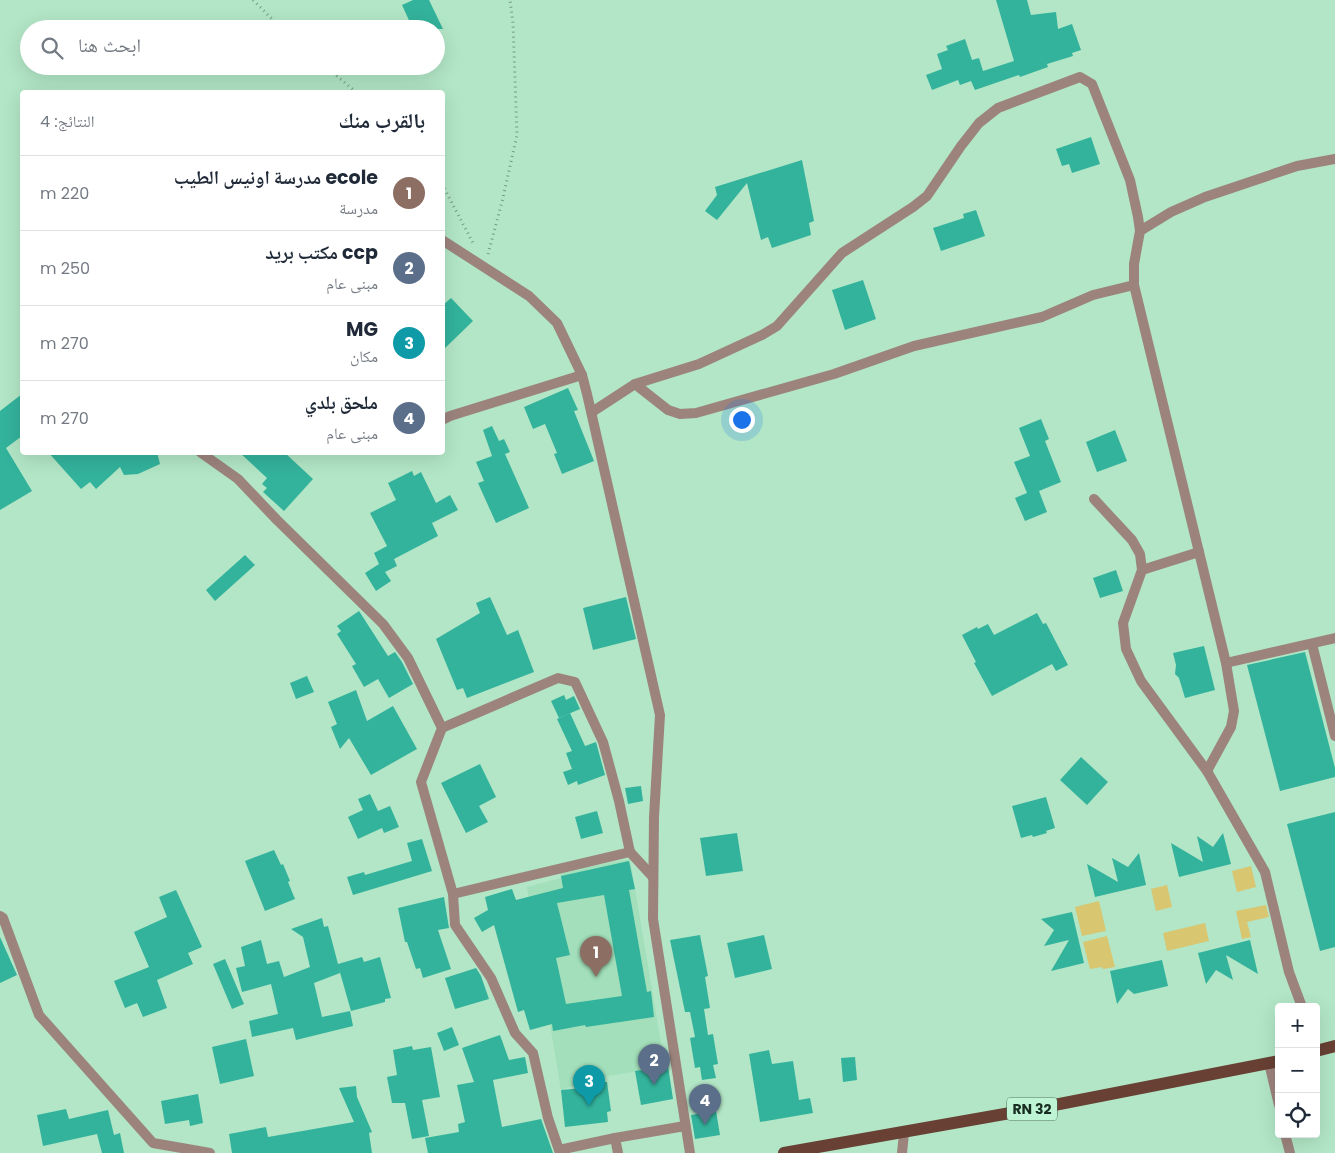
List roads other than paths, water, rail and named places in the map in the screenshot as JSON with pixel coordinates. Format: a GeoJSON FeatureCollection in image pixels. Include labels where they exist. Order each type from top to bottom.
{"type":"FeatureCollection","features":[{"type":"Feature","properties":{"kind":"main road"},"geometry":{"type":"LineString","coordinates":[[1320,1048],[1335,1046]]}},
{"type":"Feature","properties":{"kind":"main road","name":"RN 32"},"geometry":{"type":"LineString","coordinates":[[784,1153],[904,1133],[1274,1062]]}},
{"type":"Feature","properties":{"kind":"street"},"geometry":{"type":"LineString","coordinates":[[592,412],[635,384],[699,364],[762,336],[777,326],[842,253],[927,196],[973,130],[998,108],[1080,77],[1092,84],[1130,180],[1140,231],[1134,264],[1134,285],[1226,663],[1234,711],[1231,727],[1207,771]]}},
{"type":"Feature","properties":{"kind":"street"},"geometry":{"type":"LineString","coordinates":[[1140,231],[1170,212],[1205,197],[1297,166],[1335,159]]}},
{"type":"Feature","properties":{"kind":"street"},"geometry":{"type":"LineString","coordinates":[[445,242],[529,296],[557,323],[582,375],[592,412],[660,715],[654,817],[653,919],[690,1153]]}},
{"type":"Feature","properties":{"kind":"street"},"geometry":{"type":"LineString","coordinates":[[635,384],[668,410],[680,414],[696,413],[834,374],[914,346],[1042,317],[1093,295],[1134,285]]}},
{"type":"Feature","properties":{"kind":"street"},"geometry":{"type":"LineString","coordinates":[[445,418],[582,375]]}},
{"type":"Feature","properties":{"kind":"street"},"geometry":{"type":"LineString","coordinates":[[204,455],[238,479],[382,624],[408,658],[442,728]]}},
{"type":"Feature","properties":{"kind":"street"},"geometry":{"type":"LineString","coordinates":[[1094,498],[1132,540],[1140,554],[1142,570],[1123,623],[1126,649],[1141,681],[1207,771],[1265,872],[1289,972],[1301,1003]]}},
{"type":"Feature","properties":{"kind":"street"},"geometry":{"type":"LineString","coordinates":[[1142,570],[1199,552]]}},
{"type":"Feature","properties":{"kind":"street"},"geometry":{"type":"LineString","coordinates":[[1226,663],[1335,638]]}},
{"type":"Feature","properties":{"kind":"street"},"geometry":{"type":"LineString","coordinates":[[1312,644],[1335,736]]}},
{"type":"Feature","properties":{"kind":"street"},"geometry":{"type":"LineString","coordinates":[[654,877],[630,852],[603,742],[575,682],[558,678],[442,728],[421,782],[453,894],[455,925],[491,978],[515,1033],[533,1053],[548,1118],[559,1150],[686,1126]]}},
{"type":"Feature","properties":{"kind":"street"},"geometry":{"type":"LineString","coordinates":[[453,894],[630,852]]}},
{"type":"Feature","properties":{"kind":"street"},"geometry":{"type":"LineString","coordinates":[[0,916],[39,1015],[45,1022],[153,1142],[210,1153]]}},
{"type":"Feature","properties":{"kind":"street"},"geometry":{"type":"LineString","coordinates":[[1274,1062],[1278,1093]]}},
{"type":"Feature","properties":{"kind":"street"},"geometry":{"type":"LineString","coordinates":[[902,1153],[904,1133]]}},
{"type":"Feature","properties":{"kind":"street"},"geometry":{"type":"LineString","coordinates":[[615,1138],[618,1153]]}},
{"type":"Feature","properties":{"kind":"street"},"geometry":{"type":"LineString","coordinates":[[1287,1138],[1290,1153]]}},
{"type":"Feature","properties":{"kind":"place","name":"ecole مدرسة اونيس الطيب"},"geometry":{"type":"Point","coordinates":[596,977]}},
{"type":"Feature","properties":{"kind":"place","name":"ccp مكتب بريد"},"geometry":{"type":"Point","coordinates":[654,1085]}},
{"type":"Feature","properties":{"kind":"place","name":"MG"},"geometry":{"type":"Point","coordinates":[589,1106]}},
{"type":"Feature","properties":{"kind":"place","name":"ملحق بلدي"},"geometry":{"type":"Point","coordinates":[705,1125]}}]}
